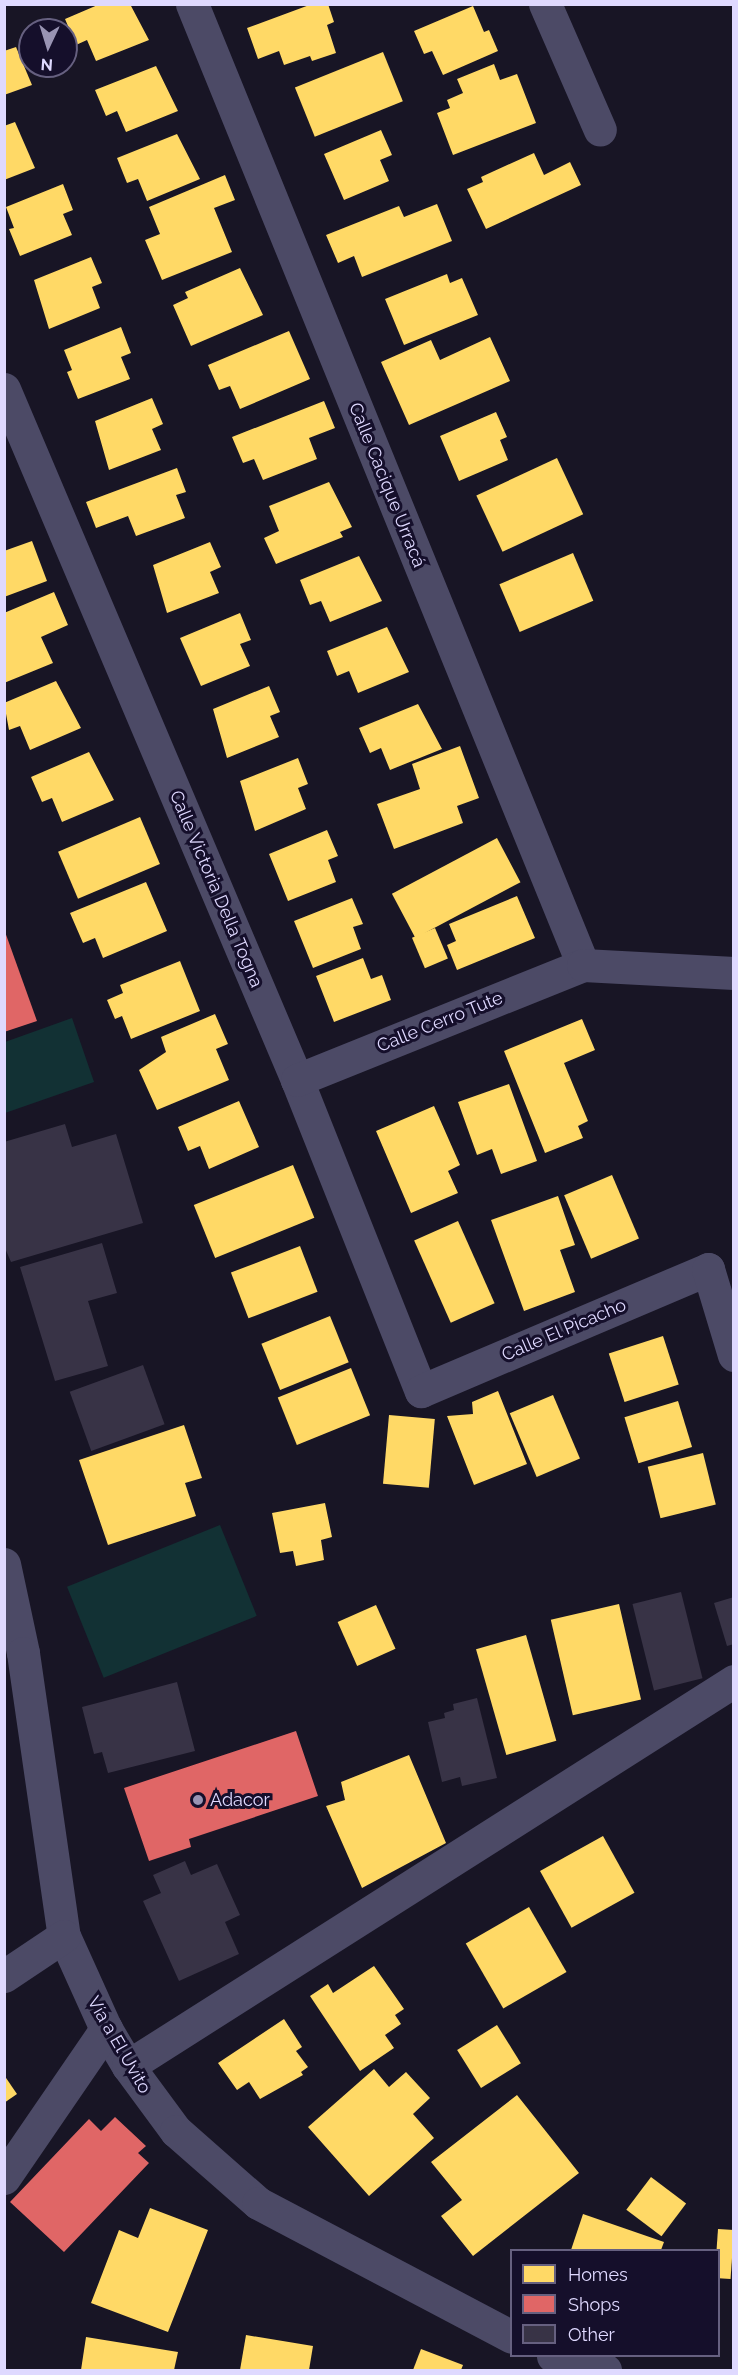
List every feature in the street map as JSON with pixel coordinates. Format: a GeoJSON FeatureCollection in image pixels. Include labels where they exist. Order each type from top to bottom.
{"type":"FeatureCollection","features":[{"type":"Feature","properties":{"kind":"street","name":"Calle Cacique Urracá"},"geometry":{"type":"LineString","coordinates":[[192,4],[583,965]]}},
{"type":"Feature","properties":{"kind":"street"},"geometry":{"type":"LineString","coordinates":[[545,4],[600,130]]}},
{"type":"Feature","properties":{"kind":"street","name":"Calle Victoria Della Togna"},"geometry":{"type":"LineString","coordinates":[[4,389],[297,1080],[421,1391]]}},
{"type":"Feature","properties":{"kind":"street"},"geometry":{"type":"LineString","coordinates":[[583,965],[734,974]]}},
{"type":"Feature","properties":{"kind":"street","name":"Calle Cerro Tute"},"geometry":{"type":"LineString","coordinates":[[297,1080],[583,965]]}},
{"type":"Feature","properties":{"kind":"street","name":"Calle El Picacho"},"geometry":{"type":"LineString","coordinates":[[421,1391],[708,1269],[734,1355]]}},
{"type":"Feature","properties":{"kind":"street","name":"Vía a El Uvito"},"geometry":{"type":"LineString","coordinates":[[4,1564],[23,1653],[64,1936],[106,2029],[128,2066],[176,2131],[258,2203],[510,2336]]}},
{"type":"Feature","properties":{"kind":"street"},"geometry":{"type":"LineString","coordinates":[[128,2066],[734,1681]]}},
{"type":"Feature","properties":{"kind":"street"},"geometry":{"type":"LineString","coordinates":[[4,1976],[64,1936]]}},
{"type":"Feature","properties":{"kind":"street"},"geometry":{"type":"LineString","coordinates":[[4,2178],[106,2029]]}},
{"type":"Feature","properties":{"kind":"street"},"geometry":{"type":"LineString","coordinates":[[560,2357],[605,2370]]}},
{"type":"Feature","properties":{"kind":"green space"},"geometry":{"type":"Polygon","coordinates":[[[72,1018],[94,1082],[5,1113],[5,1042],[72,1018]]]}},
{"type":"Feature","properties":{"kind":"green space"},"geometry":{"type":"Polygon","coordinates":[[[220,1525],[257,1616],[104,1678],[67,1587],[220,1525]]]}},
{"type":"Feature","properties":{"kind":"building: Homes"},"geometry":{"type":"Polygon","coordinates":[[[100,4],[130,4],[149,40],[96,61],[87,40],[78,44],[78,18],[67,18],[100,4]]]}},
{"type":"Feature","properties":{"kind":"building: Homes"},"geometry":{"type":"Polygon","coordinates":[[[312,4],[328,4],[334,22],[327,25],[336,53],[312,61],[310,56],[284,65],[279,51],[258,59],[247,28],[312,4]]]}},
{"type":"Feature","properties":{"kind":"building: Homes"},"geometry":{"type":"Polygon","coordinates":[[[473,6],[484,32],[489,30],[498,51],[443,75],[432,51],[424,54],[414,31],[473,6]]]}},
{"type":"Feature","properties":{"kind":"building: Homes"},"geometry":{"type":"Polygon","coordinates":[[[16,47],[18,78],[29,78],[32,85],[4,95],[4,51],[16,47]]]}},
{"type":"Feature","properties":{"kind":"building: Homes"},"geometry":{"type":"Polygon","coordinates":[[[383,52],[403,101],[315,137],[295,88],[383,52]]]}},
{"type":"Feature","properties":{"kind":"building: Homes"},"geometry":{"type":"Polygon","coordinates":[[[494,64],[500,80],[517,74],[536,123],[453,155],[437,113],[450,108],[447,100],[463,93],[457,79],[494,64]]]}},
{"type":"Feature","properties":{"kind":"building: Homes"},"geometry":{"type":"Polygon","coordinates":[[[156,66],[178,111],[126,132],[117,111],[106,116],[95,90],[156,66]]]}},
{"type":"Feature","properties":{"kind":"building: Homes"},"geometry":{"type":"Polygon","coordinates":[[[15,122],[35,168],[4,180],[4,126],[15,122]]]}},
{"type":"Feature","properties":{"kind":"building: Homes"},"geometry":{"type":"Polygon","coordinates":[[[381,130],[392,155],[380,160],[389,181],[344,200],[324,154],[381,130]]]}},
{"type":"Feature","properties":{"kind":"building: Homes"},"geometry":{"type":"Polygon","coordinates":[[[177,134],[200,179],[147,201],[138,179],[127,183],[117,158],[177,134]]]}},
{"type":"Feature","properties":{"kind":"building: Homes"},"geometry":{"type":"Polygon","coordinates":[[[534,153],[544,175],[570,162],[581,185],[486,229],[467,189],[483,182],[481,177],[534,153]]]}},
{"type":"Feature","properties":{"kind":"building: Homes"},"geometry":{"type":"Polygon","coordinates":[[[225,175],[235,200],[214,208],[232,252],[162,280],[145,240],[160,234],[149,207],[225,175]]]}},
{"type":"Feature","properties":{"kind":"building: Homes"},"geometry":{"type":"Polygon","coordinates":[[[63,184],[73,210],[63,214],[72,235],[20,256],[9,229],[14,228],[6,207],[63,184]]]}},
{"type":"Feature","properties":{"kind":"building: Homes"},"geometry":{"type":"Polygon","coordinates":[[[437,204],[452,241],[362,277],[354,256],[338,263],[326,235],[399,206],[404,217],[437,204]]]}},
{"type":"Feature","properties":{"kind":"building: Homes"},"geometry":{"type":"Polygon","coordinates":[[[91,257],[102,283],[92,287],[100,308],[49,329],[34,280],[91,257]]]}},
{"type":"Feature","properties":{"kind":"building: Homes"},"geometry":{"type":"Polygon","coordinates":[[[240,268],[263,315],[191,346],[173,305],[188,298],[185,292],[240,268]]]}},
{"type":"Feature","properties":{"kind":"building: Homes"},"geometry":{"type":"Polygon","coordinates":[[[447,274],[450,283],[462,278],[478,315],[404,345],[385,299],[447,274]]]}},
{"type":"Feature","properties":{"kind":"building: Homes"},"geometry":{"type":"Polygon","coordinates":[[[121,327],[131,353],[121,357],[130,379],[78,399],[67,372],[72,370],[64,350],[121,327]]]}},
{"type":"Feature","properties":{"kind":"building: Homes"},"geometry":{"type":"Polygon","coordinates":[[[289,331],[310,379],[240,409],[230,386],[219,390],[208,365],[289,331]]]}},
{"type":"Feature","properties":{"kind":"building: Homes"},"geometry":{"type":"Polygon","coordinates":[[[490,337],[510,381],[409,425],[381,362],[431,340],[440,360],[490,337]]]}},
{"type":"Feature","properties":{"kind":"building: Homes"},"geometry":{"type":"Polygon","coordinates":[[[152,398],[163,424],[152,429],[161,450],[109,470],[95,421],[152,398]]]}},
{"type":"Feature","properties":{"kind":"building: Homes"},"geometry":{"type":"Polygon","coordinates":[[[324,401],[335,428],[309,438],[317,459],[263,480],[254,459],[243,463],[232,437],[324,401]]]}},
{"type":"Feature","properties":{"kind":"building: Homes"},"geometry":{"type":"Polygon","coordinates":[[[496,412],[507,437],[500,440],[508,460],[459,481],[440,436],[496,412]]]}},
{"type":"Feature","properties":{"kind":"building: Homes"},"geometry":{"type":"Polygon","coordinates":[[[557,458],[583,514],[503,552],[476,496],[557,458]]]}},
{"type":"Feature","properties":{"kind":"building: Homes"},"geometry":{"type":"Polygon","coordinates":[[[177,468],[186,492],[176,495],[185,518],[136,536],[128,516],[96,528],[86,502],[177,468]]]}},
{"type":"Feature","properties":{"kind":"building: Homes"},"geometry":{"type":"Polygon","coordinates":[[[329,482],[352,527],[340,532],[343,537],[276,564],[264,538],[279,531],[269,506],[329,482]]]}},
{"type":"Feature","properties":{"kind":"building: Homes"},"geometry":{"type":"Polygon","coordinates":[[[32,541],[47,581],[4,597],[4,551],[32,541]]]}},
{"type":"Feature","properties":{"kind":"building: Homes"},"geometry":{"type":"Polygon","coordinates":[[[210,542],[221,567],[210,572],[219,593],[167,613],[153,565],[210,542]]]}},
{"type":"Feature","properties":{"kind":"building: Homes"},"geometry":{"type":"Polygon","coordinates":[[[573,553],[593,601],[520,632],[499,584],[573,553]]]}},
{"type":"Feature","properties":{"kind":"building: Homes"},"geometry":{"type":"Polygon","coordinates":[[[359,556],[382,601],[330,622],[321,601],[310,605],[300,580],[359,556]]]}},
{"type":"Feature","properties":{"kind":"building: Homes"},"geometry":{"type":"Polygon","coordinates":[[[54,592],[68,625],[41,637],[53,663],[4,683],[4,613],[54,592]]]}},
{"type":"Feature","properties":{"kind":"building: Homes"},"geometry":{"type":"Polygon","coordinates":[[[240,613],[251,640],[240,644],[250,666],[201,686],[180,638],[240,613]]]}},
{"type":"Feature","properties":{"kind":"building: Homes"},"geometry":{"type":"Polygon","coordinates":[[[387,627],[409,672],[358,693],[349,671],[337,676],[327,651],[387,627]]]}},
{"type":"Feature","properties":{"kind":"building: Homes"},"geometry":{"type":"Polygon","coordinates":[[[56,681],[81,728],[30,750],[20,726],[9,730],[4,703],[56,681]]]}},
{"type":"Feature","properties":{"kind":"building: Homes"},"geometry":{"type":"Polygon","coordinates":[[[269,686],[280,712],[270,716],[279,737],[227,758],[213,709],[269,686]]]}},
{"type":"Feature","properties":{"kind":"building: Homes"},"geometry":{"type":"Polygon","coordinates":[[[418,704],[442,749],[390,770],[381,748],[370,753],[359,728],[418,704]]]}},
{"type":"Feature","properties":{"kind":"building: Homes"},"geometry":{"type":"Polygon","coordinates":[[[460,746],[479,798],[457,806],[463,823],[394,849],[377,804],[420,789],[412,764],[460,746]]]}},
{"type":"Feature","properties":{"kind":"building: Homes"},"geometry":{"type":"Polygon","coordinates":[[[89,752],[114,800],[62,822],[52,798],[42,802],[31,777],[89,752]]]}},
{"type":"Feature","properties":{"kind":"building: Homes"},"geometry":{"type":"Polygon","coordinates":[[[298,758],[308,784],[298,788],[306,809],[255,831],[240,781],[298,758]]]}},
{"type":"Feature","properties":{"kind":"building: Homes"},"geometry":{"type":"Polygon","coordinates":[[[140,817],[160,864],[78,899],[58,852],[140,817]]]}},
{"type":"Feature","properties":{"kind":"building: Homes"},"geometry":{"type":"Polygon","coordinates":[[[327,830],[338,856],[328,860],[336,882],[288,901],[269,854],[327,830]]]}},
{"type":"Feature","properties":{"kind":"building: Homes"},"geometry":{"type":"Polygon","coordinates":[[[497,838],[520,882],[415,938],[392,894],[497,838]]]}},
{"type":"Feature","properties":{"kind":"building: Homes"},"geometry":{"type":"Polygon","coordinates":[[[146,882],[167,931],[103,958],[95,938],[83,943],[70,913],[146,882]]]}},
{"type":"Feature","properties":{"kind":"building: Homes"},"geometry":{"type":"Polygon","coordinates":[[[517,896],[535,938],[457,970],[447,945],[456,941],[449,924],[517,896]]]}},
{"type":"Feature","properties":{"kind":"building: Homes"},"geometry":{"type":"Polygon","coordinates":[[[352,898],[363,924],[353,927],[361,949],[313,968],[294,921],[352,898]]]}},
{"type":"Feature","properties":{"kind":"building: Homes"},"geometry":{"type":"Polygon","coordinates":[[[435,928],[448,958],[425,968],[412,938],[435,928]]]}},
{"type":"Feature","properties":{"kind":"building: Homes"},"geometry":{"type":"Polygon","coordinates":[[[363,958],[371,979],[382,975],[391,1000],[334,1022],[316,976],[363,958]]]}},
{"type":"Feature","properties":{"kind":"building: Homes"},"geometry":{"type":"Polygon","coordinates":[[[180,961],[200,1011],[131,1039],[122,1016],[115,1019],[107,1000],[123,993],[120,985],[180,961]]]}},
{"type":"Feature","properties":{"kind":"building: Homes"},"geometry":{"type":"Polygon","coordinates":[[[215,1014],[228,1044],[216,1049],[229,1080],[157,1110],[139,1070],[166,1052],[161,1037],[215,1014]]]}},
{"type":"Feature","properties":{"kind":"building: Homes"},"geometry":{"type":"Polygon","coordinates":[[[582,1019],[595,1050],[564,1063],[588,1121],[578,1126],[583,1138],[545,1153],[504,1051],[582,1019]]]}},
{"type":"Feature","properties":{"kind":"building: Homes"},"geometry":{"type":"Polygon","coordinates":[[[509,1084],[537,1161],[501,1174],[492,1149],[477,1155],[458,1102],[509,1084]]]}},
{"type":"Feature","properties":{"kind":"building: Homes"},"geometry":{"type":"Polygon","coordinates":[[[239,1101],[259,1147],[209,1169],[200,1146],[188,1151],[178,1127],[239,1101]]]}},
{"type":"Feature","properties":{"kind":"building: Homes"},"geometry":{"type":"Polygon","coordinates":[[[434,1106],[460,1165],[448,1171],[458,1193],[411,1213],[376,1131],[434,1106]]]}},
{"type":"Feature","properties":{"kind":"building: Homes"},"geometry":{"type":"Polygon","coordinates":[[[293,1165],[314,1218],[215,1258],[194,1205],[293,1165]]]}},
{"type":"Feature","properties":{"kind":"building: Homes"},"geometry":{"type":"Polygon","coordinates":[[[612,1175],[639,1239],[591,1259],[564,1195],[612,1175]]]}},
{"type":"Feature","properties":{"kind":"building: Homes"},"geometry":{"type":"Polygon","coordinates":[[[558,1196],[575,1245],[560,1250],[575,1292],[524,1311],[491,1220],[558,1196]]]}},
{"type":"Feature","properties":{"kind":"building: Homes"},"geometry":{"type":"Polygon","coordinates":[[[458,1221],[495,1303],[451,1323],[414,1241],[458,1221]]]}},
{"type":"Feature","properties":{"kind":"building: Homes"},"geometry":{"type":"Polygon","coordinates":[[[300,1246],[318,1292],[248,1318],[231,1273],[300,1246]]]}},
{"type":"Feature","properties":{"kind":"building: Homes"},"geometry":{"type":"Polygon","coordinates":[[[330,1316],[349,1362],[280,1390],[261,1344],[330,1316]]]}},
{"type":"Feature","properties":{"kind":"building: Homes"},"geometry":{"type":"Polygon","coordinates":[[[663,1336],[679,1385],[625,1402],[609,1354],[663,1336]]]}},
{"type":"Feature","properties":{"kind":"building: Homes"},"geometry":{"type":"Polygon","coordinates":[[[351,1368],[370,1415],[297,1445],[278,1398],[351,1368]]]}},
{"type":"Feature","properties":{"kind":"building: Homes"},"geometry":{"type":"Polygon","coordinates":[[[498,1391],[527,1464],[474,1485],[447,1416],[473,1414],[472,1402],[498,1391]]]}},
{"type":"Feature","properties":{"kind":"building: Homes"},"geometry":{"type":"Polygon","coordinates":[[[553,1395],[580,1459],[537,1477],[510,1413],[553,1395]]]}},
{"type":"Feature","properties":{"kind":"building: Homes"},"geometry":{"type":"Polygon","coordinates":[[[678,1401],[692,1447],[638,1463],[624,1417],[678,1401]]]}},
{"type":"Feature","properties":{"kind":"building: Homes"},"geometry":{"type":"Polygon","coordinates":[[[389,1415],[435,1419],[429,1488],[383,1484],[389,1415]]]}},
{"type":"Feature","properties":{"kind":"building: Homes"},"geometry":{"type":"Polygon","coordinates":[[[184,1425],[202,1478],[185,1483],[196,1516],[108,1545],[79,1460],[184,1425]]]}},
{"type":"Feature","properties":{"kind":"building: Homes"},"geometry":{"type":"Polygon","coordinates":[[[703,1453],[716,1504],[661,1518],[648,1467],[703,1453]]]}},
{"type":"Feature","properties":{"kind":"building: Homes"},"geometry":{"type":"Polygon","coordinates":[[[325,1503],[332,1537],[321,1540],[324,1560],[296,1566],[293,1551],[280,1553],[272,1513],[325,1503]]]}},
{"type":"Feature","properties":{"kind":"building: Homes"},"geometry":{"type":"Polygon","coordinates":[[[619,1604],[641,1699],[573,1715],[551,1620],[619,1604]]]}},
{"type":"Feature","properties":{"kind":"building: Homes"},"geometry":{"type":"Polygon","coordinates":[[[376,1605],[396,1649],[357,1666],[338,1622],[376,1605]]]}},
{"type":"Feature","properties":{"kind":"building: Homes"},"geometry":{"type":"Polygon","coordinates":[[[526,1635],[556,1741],[506,1755],[476,1649],[526,1635]]]}},
{"type":"Feature","properties":{"kind":"building: Homes"},"geometry":{"type":"Polygon","coordinates":[[[409,1755],[446,1843],[362,1888],[326,1806],[345,1800],[341,1782],[409,1755]]]}},
{"type":"Feature","properties":{"kind":"building: Homes"},"geometry":{"type":"Polygon","coordinates":[[[603,1836],[635,1893],[572,1928],[540,1871],[603,1836]]]}},
{"type":"Feature","properties":{"kind":"building: Homes"},"geometry":{"type":"Polygon","coordinates":[[[529,1907],[566,1972],[503,2008],[466,1943],[529,1907]]]}},
{"type":"Feature","properties":{"kind":"building: Homes"},"geometry":{"type":"Polygon","coordinates":[[[374,1966],[404,2009],[395,2015],[401,2024],[385,2035],[394,2048],[360,2071],[310,1996],[328,1984],[333,1993],[374,1966]]]}},
{"type":"Feature","properties":{"kind":"building: Homes"},"geometry":{"type":"Polygon","coordinates":[[[284,2019],[302,2047],[296,2051],[308,2067],[301,2072],[303,2075],[260,2099],[249,2082],[237,2090],[218,2063],[284,2019]]]}},
{"type":"Feature","properties":{"kind":"building: Homes"},"geometry":{"type":"Polygon","coordinates":[[[497,2025],[521,2063],[481,2088],[457,2050],[497,2025]]]}},
{"type":"Feature","properties":{"kind":"building: Homes"},"geometry":{"type":"Polygon","coordinates":[[[374,2069],[389,2087],[406,2072],[430,2098],[413,2114],[434,2138],[369,2196],[308,2127],[374,2069]]]}},
{"type":"Feature","properties":{"kind":"building: Homes"},"geometry":{"type":"Polygon","coordinates":[[[4,2075],[17,2094],[4,2103],[4,2075]]]}},
{"type":"Feature","properties":{"kind":"building: Homes"},"geometry":{"type":"Polygon","coordinates":[[[517,2095],[579,2173],[473,2256],[441,2216],[462,2200],[431,2162],[517,2095]]]}},
{"type":"Feature","properties":{"kind":"building: Homes"},"geometry":{"type":"Polygon","coordinates":[[[651,2177],[686,2203],[661,2236],[626,2210],[651,2177]]]}},
{"type":"Feature","properties":{"kind":"building: Homes"},"geometry":{"type":"Polygon","coordinates":[[[150,2208],[208,2230],[168,2332],[91,2303],[119,2230],[138,2238],[150,2208]]]}},
{"type":"Feature","properties":{"kind":"building: Homes"},"geometry":{"type":"Polygon","coordinates":[[[583,2214],[664,2242],[661,2249],[571,2249],[583,2214]]]}},
{"type":"Feature","properties":{"kind":"building: Homes"},"geometry":{"type":"Polygon","coordinates":[[[718,2229],[734,2230],[731,2279],[720,2278],[720,2249],[717,2249],[718,2229]]]}},
{"type":"Feature","properties":{"kind":"building: Homes"},"geometry":{"type":"Polygon","coordinates":[[[246,2335],[313,2346],[309,2370],[240,2370],[246,2335]]]}},
{"type":"Feature","properties":{"kind":"building: Homes"},"geometry":{"type":"Polygon","coordinates":[[[86,2337],[178,2352],[174,2370],[81,2370],[86,2337]]]}},
{"type":"Feature","properties":{"kind":"building: Homes"},"geometry":{"type":"Polygon","coordinates":[[[421,2349],[463,2365],[461,2370],[413,2370],[421,2349]]]}},
{"type":"Feature","properties":{"kind":"building: Shops"},"geometry":{"type":"Polygon","coordinates":[[[4,929],[37,1021],[4,1032],[4,929]]]}},
{"type":"Feature","properties":{"kind":"building: Shops"},"geometry":{"type":"Polygon","coordinates":[[[296,1731],[318,1796],[189,1839],[191,1847],[149,1861],[124,1788],[296,1731]]]}},
{"type":"Feature","properties":{"kind":"building: Shops"},"geometry":{"type":"Polygon","coordinates":[[[115,2117],[146,2146],[138,2153],[149,2163],[64,2252],[10,2202],[89,2119],[101,2131],[115,2117]]]}},
{"type":"Feature","properties":{"kind":"building: Other"},"geometry":{"type":"Polygon","coordinates":[[[65,1124],[72,1147],[116,1134],[143,1223],[11,1262],[4,1246],[4,1142],[65,1124]]]}},
{"type":"Feature","properties":{"kind":"building: Other"},"geometry":{"type":"Polygon","coordinates":[[[102,1243],[117,1293],[88,1301],[108,1366],[55,1381],[20,1267],[102,1243]]]}},
{"type":"Feature","properties":{"kind":"building: Other"},"geometry":{"type":"Polygon","coordinates":[[[143,1365],[165,1424],[91,1451],[70,1392],[143,1365]]]}},
{"type":"Feature","properties":{"kind":"building: Other"},"geometry":{"type":"Polygon","coordinates":[[[681,1592],[703,1678],[654,1690],[632,1604],[681,1592]]]}},
{"type":"Feature","properties":{"kind":"building: Other"},"geometry":{"type":"Polygon","coordinates":[[[734,1597],[734,1644],[727,1646],[714,1603],[734,1597]]]}},
{"type":"Feature","properties":{"kind":"building: Other"},"geometry":{"type":"Polygon","coordinates":[[[177,1682],[195,1751],[108,1773],[102,1752],[94,1754],[82,1707],[177,1682]]]}},
{"type":"Feature","properties":{"kind":"building: Other"},"geometry":{"type":"Polygon","coordinates":[[[477,1698],[497,1778],[462,1786],[460,1777],[442,1782],[428,1722],[445,1718],[444,1713],[454,1710],[453,1704],[477,1698]]]}},
{"type":"Feature","properties":{"kind":"building: Other"},"geometry":{"type":"Polygon","coordinates":[[[185,1861],[191,1875],[217,1864],[240,1915],[225,1922],[239,1954],[179,1981],[143,1901],[161,1893],[153,1875],[185,1861]]]}},
{"type":"Feature","properties":{"kind":"place","name":"Adacor"},"geometry":{"type":"Point","coordinates":[198,1800]}}]}
